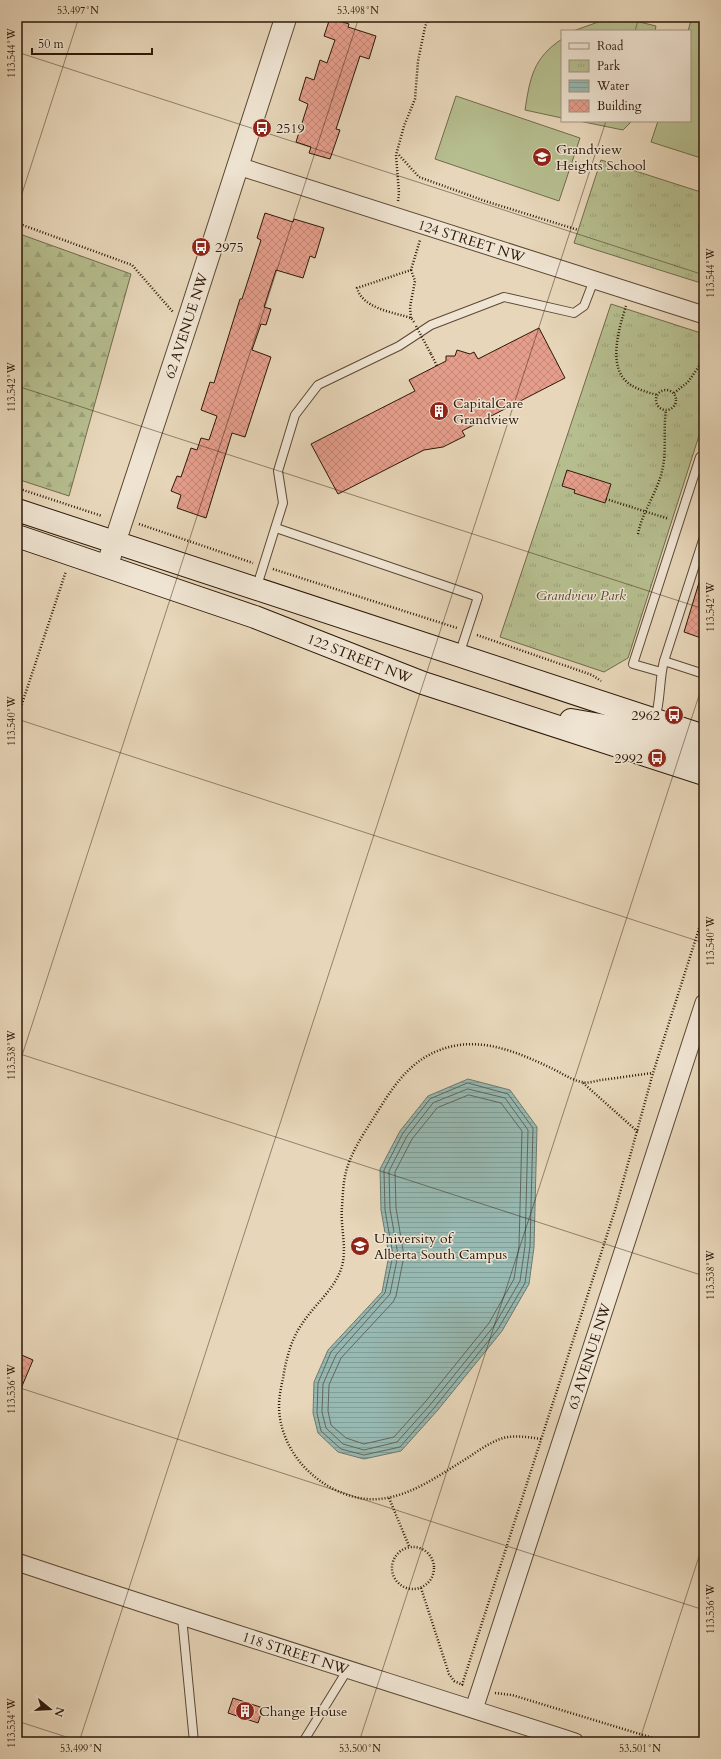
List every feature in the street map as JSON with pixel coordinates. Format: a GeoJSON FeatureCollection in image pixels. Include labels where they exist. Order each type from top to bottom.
{"type":"FeatureCollection","features":[{"type":"Feature","properties":{"kind":"main road"},"geometry":{"type":"LineString","coordinates":[[17,510],[704,736]]}},
{"type":"Feature","properties":{"kind":"main road","name":"122 STREET NW"},"geometry":{"type":"LineString","coordinates":[[17,536],[248,614],[423,683],[704,774]]}},
{"type":"Feature","properties":{"kind":"main road"},"geometry":{"type":"LineString","coordinates":[[502,709],[612,727],[704,754]]}},
{"type":"Feature","properties":{"kind":"street","name":"62 AVENUE NW"},"geometry":{"type":"LineString","coordinates":[[107,566],[286,17]]}},
{"type":"Feature","properties":{"kind":"street","name":"124 STREET NW"},"geometry":{"type":"LineString","coordinates":[[238,166],[704,315]]}},
{"type":"Feature","properties":{"kind":"street","name":"63 AVENUE NW"},"geometry":{"type":"LineString","coordinates":[[474,1709],[704,1003]]}},
{"type":"Feature","properties":{"kind":"street","name":"118 STREET NW"},"geometry":{"type":"LineString","coordinates":[[17,1562],[182,1617],[349,1668],[575,1742]]}},
{"type":"Feature","properties":{"kind":"lane"},"geometry":{"type":"LineString","coordinates":[[256,589],[283,502],[278,471],[294,415],[318,385],[399,346],[431,325],[504,297],[574,313],[584,306],[594,280]]}},
{"type":"Feature","properties":{"kind":"lane"},"geometry":{"type":"LineString","coordinates":[[661,672],[633,664],[700,457],[704,459]]}},
{"type":"Feature","properties":{"kind":"lane"},"geometry":{"type":"LineString","coordinates":[[276,528],[478,596],[458,656]]}},
{"type":"Feature","properties":{"kind":"lane"},"geometry":{"type":"LineString","coordinates":[[655,720],[658,708],[661,672],[704,537]]}},
{"type":"Feature","properties":{"kind":"lane"},"geometry":{"type":"LineString","coordinates":[[664,661],[704,674]]}},
{"type":"Feature","properties":{"kind":"lane"},"geometry":{"type":"LineString","coordinates":[[182,1617],[194,1742]]}},
{"type":"Feature","properties":{"kind":"lane"},"geometry":{"type":"LineString","coordinates":[[303,1742],[349,1668]]}},
{"type":"Feature","properties":{"kind":"path"},"geometry":{"type":"LineString","coordinates":[[396,207],[399,193],[396,155],[404,126],[415,99],[419,55],[425,27],[429,17]]}},
{"type":"Feature","properties":{"kind":"path"},"geometry":{"type":"LineString","coordinates":[[399,155],[419,177],[486,201],[578,230]]}},
{"type":"Feature","properties":{"kind":"path"},"geometry":{"type":"LineString","coordinates":[[17,223],[132,265],[176,315],[188,320]]}},
{"type":"Feature","properties":{"kind":"path"},"geometry":{"type":"LineString","coordinates":[[424,225],[411,270],[415,281],[410,307],[411,318],[437,366]]}},
{"type":"Feature","properties":{"kind":"path"},"geometry":{"type":"LineString","coordinates":[[411,270],[357,288],[359,295],[374,306],[411,318]]}},
{"type":"Feature","properties":{"kind":"path"},"geometry":{"type":"LineString","coordinates":[[631,292],[616,343],[616,358],[621,375],[630,385],[658,395]]}},
{"type":"Feature","properties":{"kind":"path"},"geometry":{"type":"LineString","coordinates":[[674,393],[688,382],[704,359]]}},
{"type":"Feature","properties":{"kind":"path"},"geometry":{"type":"LineString","coordinates":[[666,390],[674,393],[676,398],[675,405],[672,409],[662,409],[658,405],[656,400],[661,392],[666,390]]}},
{"type":"Feature","properties":{"kind":"path"},"geometry":{"type":"LineString","coordinates":[[638,534],[644,512],[662,473],[664,463],[666,410]]}},
{"type":"Feature","properties":{"kind":"path"},"geometry":{"type":"LineString","coordinates":[[17,488],[100,516]]}},
{"type":"Feature","properties":{"kind":"path"},"geometry":{"type":"LineString","coordinates":[[606,499],[673,521]]}},
{"type":"Feature","properties":{"kind":"path"},"geometry":{"type":"LineString","coordinates":[[137,524],[466,632],[592,675],[605,683]]}},
{"type":"Feature","properties":{"kind":"path"},"geometry":{"type":"LineString","coordinates":[[17,719],[72,554]]}},
{"type":"Feature","properties":{"kind":"path"},"geometry":{"type":"LineString","coordinates":[[462,1685],[616,1207],[638,1132],[653,1073],[704,913]]}},
{"type":"Feature","properties":{"kind":"path"},"geometry":{"type":"LineString","coordinates":[[541,1439],[513,1436],[497,1440],[420,1487],[408,1493],[389,1498],[361,1498],[347,1495],[323,1484],[312,1476],[294,1454],[286,1437],[279,1407],[284,1370],[294,1339],[301,1324],[332,1285],[341,1269],[344,1253],[342,1211],[347,1168],[358,1142],[400,1079],[416,1064],[437,1051],[467,1044],[493,1045],[519,1053],[582,1083],[638,1132]]}},
{"type":"Feature","properties":{"kind":"path"},"geometry":{"type":"LineString","coordinates":[[582,1083],[653,1073]]}},
{"type":"Feature","properties":{"kind":"path"},"geometry":{"type":"LineString","coordinates":[[389,1498],[408,1546]]}},
{"type":"Feature","properties":{"kind":"path"},"geometry":{"type":"LineString","coordinates":[[408,1546],[424,1549],[433,1560],[435,1572],[432,1578],[421,1588],[406,1588],[400,1585],[393,1574],[392,1567],[396,1555],[399,1550],[408,1546]]}},
{"type":"Feature","properties":{"kind":"path"},"geometry":{"type":"LineString","coordinates":[[421,1588],[449,1674],[454,1681],[480,1691],[512,1695],[666,1742]]}},
{"type":"Feature","properties":{"kind":"green space"},"geometry":{"type":"Polygon","coordinates":[[[692,17],[704,19],[704,159],[651,142],[658,122],[691,122],[691,30],[688,30],[692,17]]]}},
{"type":"Feature","properties":{"kind":"green space"},"geometry":{"type":"Polygon","coordinates":[[[627,19],[656,26],[655,30],[576,30],[601,21],[627,19]]]}},
{"type":"Feature","properties":{"kind":"green space"},"geometry":{"type":"Polygon","coordinates":[[[561,40],[561,118],[525,110],[534,70],[539,61],[552,46],[561,40]]]}},
{"type":"Feature","properties":{"kind":"green space"},"geometry":{"type":"Polygon","coordinates":[[[456,96],[580,138],[559,201],[435,159],[456,96]]]}},
{"type":"Feature","properties":{"kind":"green space"},"geometry":{"type":"Polygon","coordinates":[[[584,122],[631,122],[623,130],[584,122]]]}},
{"type":"Feature","properties":{"kind":"green space"},"geometry":{"type":"Polygon","coordinates":[[[601,160],[704,193],[704,284],[574,243],[601,160]]]}},
{"type":"Feature","properties":{"kind":"green space"},"geometry":{"type":"Polygon","coordinates":[[[17,233],[131,274],[69,496],[17,479],[17,233]]]}},
{"type":"Feature","properties":{"kind":"green space","name":"Grandview Park"},"geometry":{"type":"Polygon","coordinates":[[[611,304],[704,334],[704,420],[628,658],[604,672],[500,637],[611,304]]]}},
{"type":"Feature","properties":{"kind":"water"},"geometry":{"type":"Polygon","coordinates":[[[468,1079],[510,1090],[537,1127],[534,1247],[529,1284],[502,1331],[437,1411],[401,1451],[364,1459],[338,1452],[318,1433],[313,1413],[314,1382],[328,1350],[382,1292],[389,1255],[381,1210],[380,1169],[400,1131],[428,1096],[468,1079]]]}},
{"type":"Feature","properties":{"kind":"building"},"geometry":{"type":"Polygon","coordinates":[[[330,18],[349,24],[348,27],[376,36],[369,59],[360,56],[336,129],[340,130],[330,159],[309,153],[311,147],[296,142],[308,104],[299,100],[306,77],[314,80],[320,60],[327,63],[335,40],[324,36],[330,18]]]}},
{"type":"Feature","properties":{"kind":"building"},"geometry":{"type":"Polygon","coordinates":[[[265,213],[293,222],[294,219],[324,228],[315,258],[310,256],[303,278],[276,270],[264,307],[271,309],[266,325],[261,324],[252,350],[271,357],[245,437],[232,433],[206,518],[177,508],[181,495],[171,491],[177,476],[181,477],[191,448],[197,450],[201,438],[209,440],[217,416],[201,410],[210,382],[214,383],[240,299],[242,299],[261,240],[257,238],[265,213]]]}},
{"type":"Feature","properties":{"kind":"building","name":"CapitalCare Grandview"},"geometry":{"type":"Polygon","coordinates":[[[539,328],[565,378],[462,431],[465,436],[443,447],[424,450],[338,494],[311,444],[415,391],[409,380],[446,361],[446,356],[455,356],[457,350],[470,354],[474,352],[478,359],[539,328]]]}},
{"type":"Feature","properties":{"kind":"building"},"geometry":{"type":"Polygon","coordinates":[[[567,470],[611,484],[605,503],[574,493],[575,490],[562,486],[567,470]]]}},
{"type":"Feature","properties":{"kind":"building"},"geometry":{"type":"Polygon","coordinates":[[[701,576],[704,576],[704,639],[684,632],[701,576]]]}},
{"type":"Feature","properties":{"kind":"building"},"geometry":{"type":"Polygon","coordinates":[[[17,1353],[33,1360],[17,1398],[17,1353]]]}},
{"type":"Feature","properties":{"kind":"building","name":"Change House"},"geometry":{"type":"Polygon","coordinates":[[[233,1698],[263,1708],[258,1723],[228,1713],[233,1698]]]}},
{"type":"Feature","properties":{"kind":"place","name":"2519"},"geometry":{"type":"Point","coordinates":[262,128]}},
{"type":"Feature","properties":{"kind":"place","name":"Grandview Heights School"},"geometry":{"type":"Point","coordinates":[542,157]}},
{"type":"Feature","properties":{"kind":"place","name":"2975"},"geometry":{"type":"Point","coordinates":[201,247]}},
{"type":"Feature","properties":{"kind":"place","name":"CapitalCare Grandview"},"geometry":{"type":"Point","coordinates":[439,411]}},
{"type":"Feature","properties":{"kind":"place","name":"2962"},"geometry":{"type":"Point","coordinates":[674,715]}},
{"type":"Feature","properties":{"kind":"place","name":"2992"},"geometry":{"type":"Point","coordinates":[657,758]}},
{"type":"Feature","properties":{"kind":"place","name":"University of Alberta South Campus"},"geometry":{"type":"Point","coordinates":[360,1246]}},
{"type":"Feature","properties":{"kind":"place","name":"Change House"},"geometry":{"type":"Point","coordinates":[245,1711]}}]}
